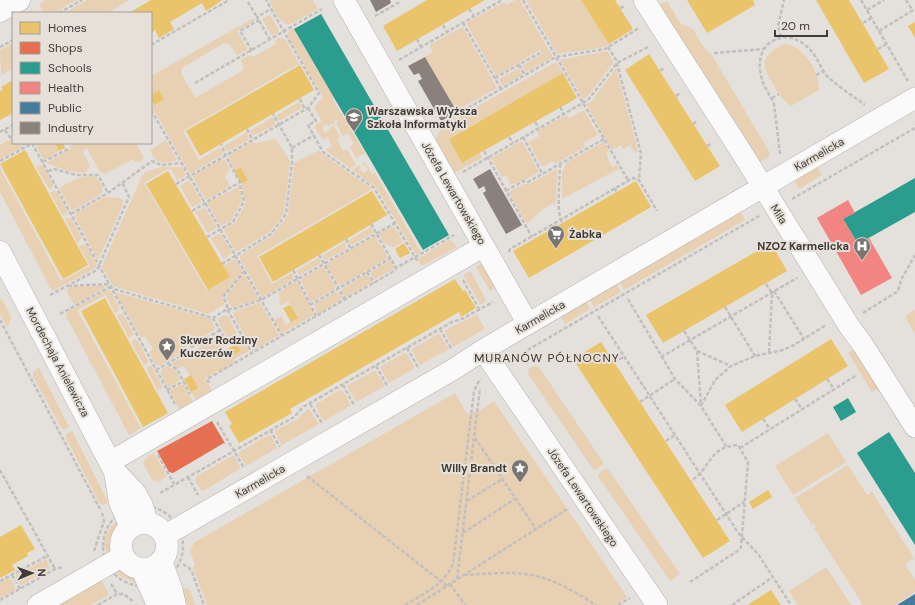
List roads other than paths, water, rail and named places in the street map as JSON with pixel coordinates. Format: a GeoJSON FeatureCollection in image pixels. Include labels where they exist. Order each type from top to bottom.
{"type":"FeatureCollection","features":[{"type":"Feature","properties":{"kind":"street"},"geometry":{"type":"LineString","coordinates":[[0,11],[19,0]]}},
{"type":"Feature","properties":{"kind":"street","name":"Józefa Lewartowskiego"},"geometry":{"type":"LineString","coordinates":[[344,0],[528,324]]}},
{"type":"Feature","properties":{"kind":"street","name":"Miła"},"geometry":{"type":"LineString","coordinates":[[644,0],[849,326],[863,345],[915,427]]}},
{"type":"Feature","properties":{"kind":"street","name":"Karmelicka"},"geometry":{"type":"LineString","coordinates":[[141,525],[454,369],[483,350],[763,187],[912,90]]}},
{"type":"Feature","properties":{"kind":"street"},"geometry":{"type":"LineString","coordinates":[[113,467],[219,398],[484,246]]}},
{"type":"Feature","properties":{"kind":"street","name":"Mordechaja Anielewicza"},"geometry":{"type":"LineString","coordinates":[[0,252],[113,467],[136,493],[142,506],[141,525],[166,548],[166,553],[161,564]]}},
{"type":"Feature","properties":{"kind":"street","name":"Józefa Lewartowskiego"},"geometry":{"type":"LineString","coordinates":[[483,350],[657,605]]}},
{"type":"Feature","properties":{"kind":"street"},"geometry":{"type":"LineString","coordinates":[[38,605],[114,555],[125,534],[141,525]]}},
{"type":"Feature","properties":{"kind":"street"},"geometry":{"type":"LineString","coordinates":[[114,555],[134,567],[161,564]]}},
{"type":"Feature","properties":{"kind":"street"},"geometry":{"type":"LineString","coordinates":[[158,605],[161,564]]}},
{"type":"Feature","properties":{"kind":"street"},"geometry":{"type":"LineString","coordinates":[[161,564],[171,588],[175,605]]}},
{"type":"Feature","properties":{"kind":"place","name":"Warszawska Wyższa Szkoła Informatyki"},"geometry":{"type":"Point","coordinates":[354,132]}},
{"type":"Feature","properties":{"kind":"place","name":"Żabka"},"geometry":{"type":"Point","coordinates":[556,249]}},
{"type":"Feature","properties":{"kind":"place","name":"NZOZ Karmelicka"},"geometry":{"type":"Point","coordinates":[862,261]}},
{"type":"Feature","properties":{"kind":"place","name":"Skwer Rodziny Kuczerów"},"geometry":{"type":"Point","coordinates":[167,361]}},
{"type":"Feature","properties":{"kind":"place","name":"Willy Brandt"},"geometry":{"type":"Point","coordinates":[520,483]}},
{"type":"Feature","properties":{"kind":"district","name":"MURANÓW PÓŁNOCNY"},"geometry":{"type":"Point","coordinates":[547,358]}}]}
